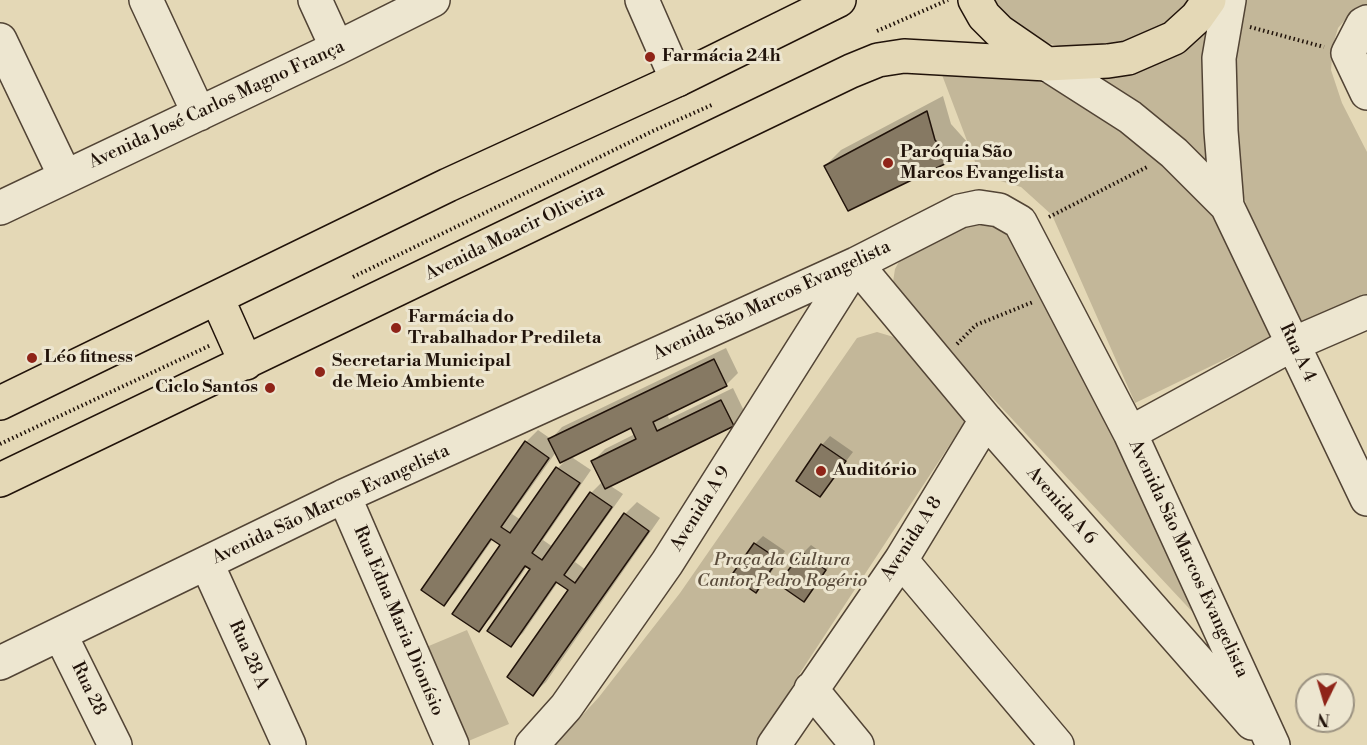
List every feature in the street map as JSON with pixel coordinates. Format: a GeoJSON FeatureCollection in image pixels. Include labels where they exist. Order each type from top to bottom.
{"type":"FeatureCollection","features":[{"type":"Feature","properties":{"kind":"main road"},"geometry":{"type":"LineString","coordinates":[[0,403],[448,185],[677,80],[839,0]]}},
{"type":"Feature","properties":{"kind":"main road"},"geometry":{"type":"LineString","coordinates":[[975,0],[984,16],[999,31],[1047,64]]}},
{"type":"Feature","properties":{"kind":"main road","name":"Avenida Moacir Oliveira"},"geometry":{"type":"LineString","coordinates":[[0,480],[878,60],[904,56],[1047,64],[1108,61],[1138,54],[1174,38],[1197,16],[1221,7]]}},
{"type":"Feature","properties":{"kind":"main road"},"geometry":{"type":"LineString","coordinates":[[217,298],[246,363]]}},
{"type":"Feature","properties":{"kind":"street"},"geometry":{"type":"LineString","coordinates":[[146,0],[199,114]]}},
{"type":"Feature","properties":{"kind":"street"},"geometry":{"type":"LineString","coordinates":[[315,0],[337,48]]}},
{"type":"Feature","properties":{"kind":"street","name":"Avenida José Carlos Magno França"},"geometry":{"type":"LineString","coordinates":[[0,208],[433,0]]}},
{"type":"Feature","properties":{"kind":"street"},"geometry":{"type":"LineString","coordinates":[[642,0],[677,80]]}},
{"type":"Feature","properties":{"kind":"street","name":"Rua A 4"},"geometry":{"type":"LineString","coordinates":[[1221,7],[1219,58],[1221,131],[1227,206]]}},
{"type":"Feature","properties":{"kind":"street"},"geometry":{"type":"LineString","coordinates":[[1367,22],[1363,24],[1348,54],[1367,93]]}},
{"type":"Feature","properties":{"kind":"street"},"geometry":{"type":"LineString","coordinates":[[0,40],[65,176]]}},
{"type":"Feature","properties":{"kind":"street","name":"Rua A 4"},"geometry":{"type":"LineString","coordinates":[[1047,64],[1130,117],[1174,153],[1227,206],[1367,499]]}},
{"type":"Feature","properties":{"kind":"street","name":"Avenida São Marcos Evangelista"},"geometry":{"type":"LineString","coordinates":[[0,663],[344,496],[856,264],[960,210],[979,207],[999,210],[1020,222],[1130,433],[1272,745]]}},
{"type":"Feature","properties":{"kind":"street","name":"Avenida A 6"},"geometry":{"type":"LineString","coordinates":[[856,264],[986,420],[1272,745]]}},
{"type":"Feature","properties":{"kind":"street","name":"Avenida A 9"},"geometry":{"type":"LineString","coordinates":[[532,745],[566,707],[667,563],[856,264]]}},
{"type":"Feature","properties":{"kind":"street"},"geometry":{"type":"LineString","coordinates":[[1130,433],[1293,344],[1367,312]]}},
{"type":"Feature","properties":{"kind":"street","name":"Avenida A 8"},"geometry":{"type":"LineString","coordinates":[[774,745],[901,560],[986,420]]}},
{"type":"Feature","properties":{"kind":"street","name":"Rua Edna Maria Dionísio"},"geometry":{"type":"LineString","coordinates":[[344,496],[452,745]]}},
{"type":"Feature","properties":{"kind":"street"},"geometry":{"type":"LineString","coordinates":[[901,560],[1057,745]]}},
{"type":"Feature","properties":{"kind":"street","name":"Rua 28 A"},"geometry":{"type":"LineString","coordinates":[[207,564],[289,745]]}},
{"type":"Feature","properties":{"kind":"street","name":"Rua 28"},"geometry":{"type":"LineString","coordinates":[[60,633],[115,745]]}},
{"type":"Feature","properties":{"kind":"street"},"geometry":{"type":"LineString","coordinates":[[812,689],[857,745]]}},
{"type":"Feature","properties":{"kind":"path"},"geometry":{"type":"LineString","coordinates":[[1221,7],[1348,54]]}},
{"type":"Feature","properties":{"kind":"path"},"geometry":{"type":"LineString","coordinates":[[1024,230],[1174,153]]}},
{"type":"Feature","properties":{"kind":"path"},"geometry":{"type":"LineString","coordinates":[[938,362],[976,325],[1056,292]]}},
{"type":"Feature","properties":{"kind":"green space"},"geometry":{"type":"Polygon","coordinates":[[[981,0],[1199,0],[1170,28],[1130,48],[1085,52],[1042,42],[981,0]]]}},
{"type":"Feature","properties":{"kind":"green space"},"geometry":{"type":"Polygon","coordinates":[[[1238,0],[1367,0],[1367,4],[1351,13],[1338,28],[1333,45],[1331,70],[1342,103],[1367,152],[1367,302],[1295,333],[1257,236],[1236,174],[1235,6],[1238,0]]]}},
{"type":"Feature","properties":{"kind":"green space"},"geometry":{"type":"Polygon","coordinates":[[[1218,8],[1215,169],[1083,76],[1218,8]]]}},
{"type":"Feature","properties":{"kind":"green space"},"geometry":{"type":"Polygon","coordinates":[[[939,67],[1014,73],[1081,96],[1211,203],[1273,336],[1135,403],[1052,215],[1021,187],[980,175],[939,67]]]}},
{"type":"Feature","properties":{"kind":"green space"},"geometry":{"type":"Polygon","coordinates":[[[981,216],[999,220],[1012,238],[1214,635],[899,298],[893,282],[895,269],[906,249],[981,216]]]}},
{"type":"Feature","properties":{"kind":"green space","name":"Praça da Cultura Cantor Pedro Rogério"},"geometry":{"type":"Polygon","coordinates":[[[877,332],[897,338],[966,420],[802,670],[757,745],[555,745],[599,697],[680,593],[857,338],[877,332]]]}},
{"type":"Feature","properties":{"kind":"green space"},"geometry":{"type":"Polygon","coordinates":[[[467,630],[509,724],[466,742],[424,648],[467,630]]]}},
{"type":"Feature","properties":{"kind":"building","name":"Paróquia São Marcos Evangelista"},"geometry":{"type":"Polygon","coordinates":[[[927,111],[935,140],[953,160],[848,211],[824,166],[927,111]]]}},
{"type":"Feature","properties":{"kind":"building"},"geometry":{"type":"Polygon","coordinates":[[[714,359],[727,386],[653,422],[657,431],[721,400],[734,426],[605,489],[591,461],[636,439],[631,428],[560,463],[548,439],[714,359]]]}},
{"type":"Feature","properties":{"kind":"building"},"geometry":{"type":"Polygon","coordinates":[[[525,441],[549,458],[501,527],[510,533],[556,467],[580,483],[532,553],[542,560],[590,492],[612,507],[564,575],[575,583],[624,513],[649,531],[533,696],[507,677],[568,590],[556,582],[511,647],[487,631],[530,569],[525,566],[479,632],[452,614],[500,545],[491,539],[444,606],[421,590],[525,441]]]}},
{"type":"Feature","properties":{"kind":"building","name":"Auditório"},"geometry":{"type":"Polygon","coordinates":[[[821,444],[846,461],[820,497],[796,481],[821,444]]]}},
{"type":"Feature","properties":{"kind":"building"},"geometry":{"type":"Polygon","coordinates":[[[754,543],[778,559],[756,593],[731,576],[754,543]]]}},
{"type":"Feature","properties":{"kind":"building"},"geometry":{"type":"Polygon","coordinates":[[[802,552],[826,570],[804,602],[778,584],[802,552]]]}},
{"type":"Feature","properties":{"kind":"place","name":"Farmácia 24h"},"geometry":{"type":"Point","coordinates":[650,57]}},
{"type":"Feature","properties":{"kind":"place","name":"Paróquia São Marcos Evangelista"},"geometry":{"type":"Point","coordinates":[888,163]}},
{"type":"Feature","properties":{"kind":"place","name":"Farmácia do Trabalhador Predileta"},"geometry":{"type":"Point","coordinates":[396,328]}},
{"type":"Feature","properties":{"kind":"place","name":"Léo fitness"},"geometry":{"type":"Point","coordinates":[32,358]}},
{"type":"Feature","properties":{"kind":"place","name":"Secretaria Municipal de Meio Ambiente"},"geometry":{"type":"Point","coordinates":[320,372]}},
{"type":"Feature","properties":{"kind":"place","name":"Ciclo Santos"},"geometry":{"type":"Point","coordinates":[270,388]}},
{"type":"Feature","properties":{"kind":"place","name":"Auditório"},"geometry":{"type":"Point","coordinates":[821,471]}}]}
